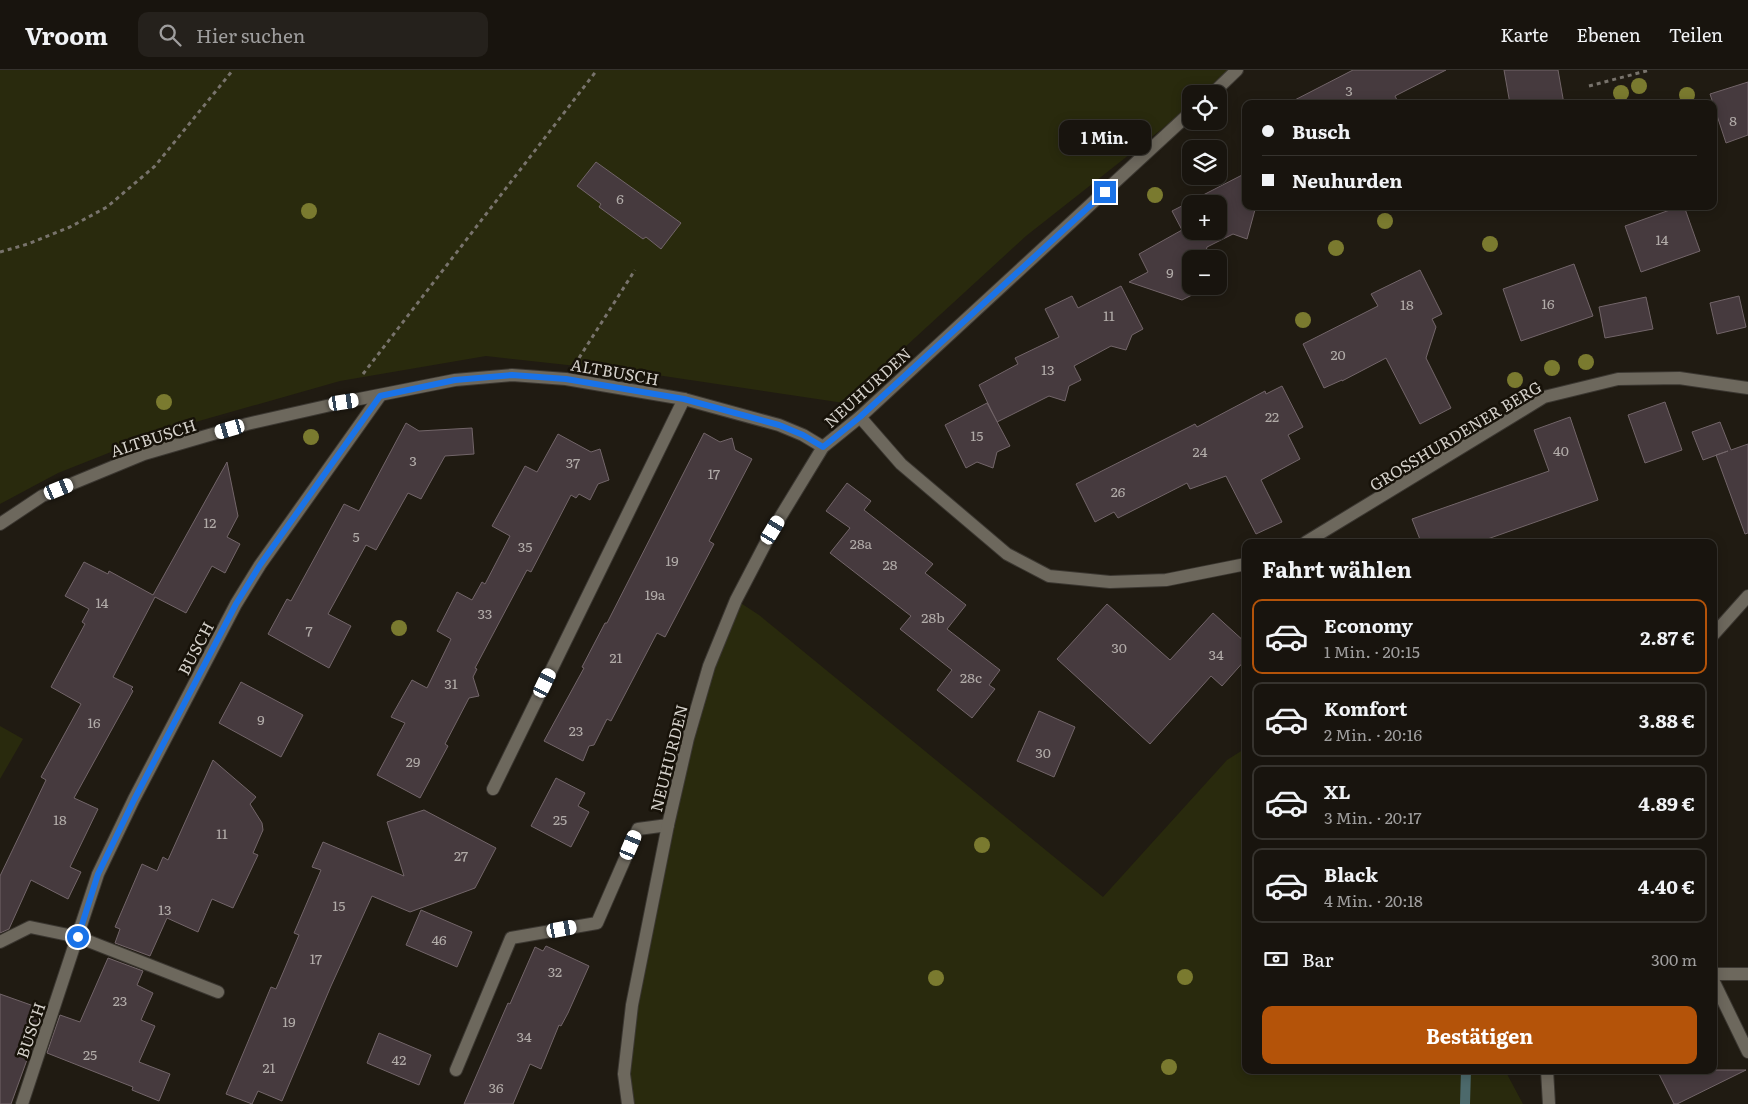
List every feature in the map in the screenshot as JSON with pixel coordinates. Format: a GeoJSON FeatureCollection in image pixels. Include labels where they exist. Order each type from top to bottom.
{"type":"FeatureCollection","features":[{"type":"Feature","properties":{"kind":"street"},"geometry":{"type":"LineString","coordinates":[[1222,85],[1238,70]]}},
{"type":"Feature","properties":{"kind":"street","name":"NEUHURDEN"},"geometry":{"type":"LineString","coordinates":[[628,1104],[624,1074],[632,1005],[668,825],[688,738],[709,666],[731,611],[773,530],[823,447],[860,417],[1182,120]]}},
{"type":"Feature","properties":{"kind":"street","name":"ALTBUSCH"},"geometry":{"type":"LineString","coordinates":[[0,524],[42,496],[144,454],[247,424],[455,380],[512,375],[566,379],[684,399],[779,425],[803,435],[823,447]]}},
{"type":"Feature","properties":{"kind":"street","name":"GROSSHURDENER BERG"},"geometry":{"type":"LineString","coordinates":[[1311,539],[1544,397],[1618,379],[1679,378],[1748,388]]}},
{"type":"Feature","properties":{"kind":"street","name":"BUSCH"},"geometry":{"type":"LineString","coordinates":[[22,1104],[98,874],[134,800],[236,604],[260,565],[380,396]]}},
{"type":"Feature","properties":{"kind":"street"},"geometry":{"type":"LineString","coordinates":[[493,789],[684,399]]}},
{"type":"Feature","properties":{"kind":"street"},"geometry":{"type":"LineString","coordinates":[[860,417],[901,464],[1007,554],[1050,576],[1110,582],[1166,580],[1242,565]]}},
{"type":"Feature","properties":{"kind":"street"},"geometry":{"type":"LineString","coordinates":[[1717,631],[1748,596]]}},
{"type":"Feature","properties":{"kind":"street","name":"NEUHURDEN"},"geometry":{"type":"LineString","coordinates":[[456,1070],[511,938],[597,923],[638,829],[668,825]]}},
{"type":"Feature","properties":{"kind":"street"},"geometry":{"type":"LineString","coordinates":[[0,942],[30,927],[78,937],[218,992]]}},
{"type":"Feature","properties":{"kind":"street"},"geometry":{"type":"LineString","coordinates":[[1717,974],[1748,974]]}},
{"type":"Feature","properties":{"kind":"street"},"geometry":{"type":"LineString","coordinates":[[1717,988],[1748,1052]]}},
{"type":"Feature","properties":{"kind":"street"},"geometry":{"type":"LineString","coordinates":[[1547,1074],[1549,1104]]}},
{"type":"Feature","properties":{"kind":"path"},"geometry":{"type":"LineString","coordinates":[[0,252],[28,244],[70,227],[107,207],[155,166],[233,70]]}},
{"type":"Feature","properties":{"kind":"path"},"geometry":{"type":"LineString","coordinates":[[344,402],[377,354],[597,70]]}},
{"type":"Feature","properties":{"kind":"path"},"geometry":{"type":"LineString","coordinates":[[1589,86],[1650,70]]}},
{"type":"Feature","properties":{"kind":"path"},"geometry":{"type":"LineString","coordinates":[[566,379],[635,270]]}},
{"type":"Feature","properties":{"kind":"green space"},"geometry":{"type":"Polygon","coordinates":[[[0,70],[1237,70],[1218,85],[1182,85],[1182,113],[1026,236],[844,403],[650,374],[486,356],[340,381],[164,431],[58,473],[0,504],[0,70]]]}},
{"type":"Feature","properties":{"kind":"green space"},"geometry":{"type":"Polygon","coordinates":[[[736,600],[759,615],[1103,897],[1227,760],[1242,751],[1242,1074],[1508,1074],[1523,1104],[628,1104],[624,1074],[688,738],[736,600]]]}},
{"type":"Feature","properties":{"kind":"green space"},"geometry":{"type":"Polygon","coordinates":[[[0,726],[23,739],[0,779],[0,726]]]}},
{"type":"Feature","properties":{"kind":"building"},"geometry":{"type":"Polygon","coordinates":[[[1353,70],[1446,70],[1395,96],[1397,100],[1295,100],[1353,70]]]}},
{"type":"Feature","properties":{"kind":"building"},"geometry":{"type":"Polygon","coordinates":[[[1504,70],[1558,70],[1563,100],[1509,100],[1504,70]]]}},
{"type":"Feature","properties":{"kind":"building"},"geometry":{"type":"Polygon","coordinates":[[[1748,82],[1748,135],[1726,143],[1717,115],[1717,100],[1712,100],[1710,94],[1748,82]]]}},
{"type":"Feature","properties":{"kind":"building"},"geometry":{"type":"Polygon","coordinates":[[[596,162],[681,223],[661,249],[646,237],[643,239],[599,207],[601,204],[577,186],[596,162]]]}},
{"type":"Feature","properties":{"kind":"building"},"geometry":{"type":"Polygon","coordinates":[[[1242,175],[1242,210],[1255,210],[1247,239],[1233,234],[1227,237],[1227,195],[1203,195],[1223,185],[1227,185],[1227,183],[1242,175]]]}},
{"type":"Feature","properties":{"kind":"building"},"geometry":{"type":"Polygon","coordinates":[[[1182,206],[1182,230],[1172,211],[1182,206]]]}},
{"type":"Feature","properties":{"kind":"building"},"geometry":{"type":"Polygon","coordinates":[[[1670,210],[1685,210],[1700,251],[1641,272],[1625,226],[1670,210]]]}},
{"type":"Feature","properties":{"kind":"building"},"geometry":{"type":"Polygon","coordinates":[[[1182,230],[1182,240],[1221,240],[1207,247],[1206,250],[1182,250],[1182,295],[1192,295],[1182,300],[1129,282],[1148,272],[1139,254],[1182,230]]]}},
{"type":"Feature","properties":{"kind":"building"},"geometry":{"type":"Polygon","coordinates":[[[1574,264],[1593,316],[1521,341],[1503,289],[1574,264]]]}},
{"type":"Feature","properties":{"kind":"building"},"geometry":{"type":"Polygon","coordinates":[[[1420,270],[1442,314],[1432,319],[1436,327],[1426,358],[1451,408],[1420,424],[1386,358],[1342,381],[1324,388],[1303,344],[1378,306],[1371,294],[1420,270]]]}},
{"type":"Feature","properties":{"kind":"building"},"geometry":{"type":"Polygon","coordinates":[[[1121,286],[1143,329],[1132,335],[1126,350],[1111,346],[1074,366],[1081,380],[1069,386],[1065,401],[1049,396],[997,422],[979,385],[1018,364],[1015,358],[1059,337],[1045,309],[1072,296],[1078,308],[1121,286]]]}},
{"type":"Feature","properties":{"kind":"building"},"geometry":{"type":"Polygon","coordinates":[[[1739,296],[1746,327],[1717,334],[1710,303],[1739,296]]]}},
{"type":"Feature","properties":{"kind":"building"},"geometry":{"type":"Polygon","coordinates":[[[1646,297],[1653,329],[1605,338],[1599,307],[1646,297]]]}},
{"type":"Feature","properties":{"kind":"building"},"geometry":{"type":"Polygon","coordinates":[[[1282,386],[1303,427],[1288,435],[1300,459],[1261,480],[1282,522],[1256,534],[1226,476],[1190,489],[1187,483],[1118,518],[1114,512],[1095,522],[1076,484],[1195,424],[1197,427],[1265,391],[1266,394],[1282,386]]]}},
{"type":"Feature","properties":{"kind":"building"},"geometry":{"type":"Polygon","coordinates":[[[1665,402],[1682,450],[1645,463],[1628,415],[1665,402]]]}},
{"type":"Feature","properties":{"kind":"building"},"geometry":{"type":"Polygon","coordinates":[[[987,403],[1010,446],[997,452],[993,468],[977,462],[966,468],[945,425],[987,403]]]}},
{"type":"Feature","properties":{"kind":"building"},"geometry":{"type":"Polygon","coordinates":[[[1570,417],[1598,500],[1488,539],[1420,539],[1412,519],[1549,471],[1534,430],[1570,417]]]}},
{"type":"Feature","properties":{"kind":"building"},"geometry":{"type":"Polygon","coordinates":[[[1720,422],[1731,450],[1748,444],[1748,533],[1745,534],[1716,455],[1703,460],[1692,432],[1720,422]]]}},
{"type":"Feature","properties":{"kind":"building"},"geometry":{"type":"Polygon","coordinates":[[[406,423],[419,431],[472,428],[474,454],[445,456],[421,499],[408,493],[376,550],[366,545],[328,614],[351,626],[329,668],[268,634],[287,599],[291,601],[344,504],[359,511],[406,423]]]}},
{"type":"Feature","properties":{"kind":"building"},"geometry":{"type":"Polygon","coordinates":[[[704,433],[720,442],[732,438],[735,450],[752,459],[709,541],[714,544],[665,637],[657,633],[611,721],[607,719],[594,745],[589,746],[583,761],[544,741],[584,668],[582,667],[605,623],[607,623],[704,433]]]}},
{"type":"Feature","properties":{"kind":"building"},"geometry":{"type":"Polygon","coordinates":[[[558,434],[591,452],[600,449],[609,480],[598,484],[590,500],[579,494],[576,498],[571,495],[531,572],[527,570],[475,668],[477,669],[473,677],[479,696],[469,698],[445,744],[448,746],[420,798],[377,775],[405,723],[391,717],[412,680],[427,688],[451,639],[437,631],[457,592],[472,600],[482,582],[485,584],[510,536],[492,526],[525,466],[537,472],[558,434]]]}},
{"type":"Feature","properties":{"kind":"building"},"geometry":{"type":"Polygon","coordinates":[[[227,462],[238,516],[227,537],[240,544],[225,573],[212,566],[186,613],[155,597],[113,677],[133,687],[131,689],[133,691],[74,798],[98,809],[70,867],[81,872],[68,899],[31,880],[9,929],[0,933],[0,876],[46,780],[41,777],[81,704],[51,687],[85,624],[82,622],[89,609],[65,596],[84,562],[108,574],[109,571],[153,595],[227,462]]]}},
{"type":"Feature","properties":{"kind":"building"},"geometry":{"type":"Polygon","coordinates":[[[847,483],[871,501],[864,510],[933,564],[925,573],[966,605],[947,629],[1000,670],[989,685],[995,689],[972,718],[937,690],[952,670],[900,629],[911,616],[830,553],[850,528],[826,511],[847,483]]]}},
{"type":"Feature","properties":{"kind":"building"},"geometry":{"type":"Polygon","coordinates":[[[1107,604],[1170,660],[1213,613],[1242,639],[1242,664],[1222,686],[1211,676],[1150,744],[1057,659],[1107,604]]]}},
{"type":"Feature","properties":{"kind":"building"},"geometry":{"type":"Polygon","coordinates":[[[241,682],[303,715],[281,757],[219,723],[241,682]]]}},
{"type":"Feature","properties":{"kind":"building"},"geometry":{"type":"Polygon","coordinates":[[[1039,711],[1075,727],[1054,777],[1017,761],[1039,711]]]}},
{"type":"Feature","properties":{"kind":"building"},"geometry":{"type":"Polygon","coordinates":[[[213,760],[256,797],[250,804],[262,823],[263,830],[253,853],[258,855],[233,908],[212,899],[198,932],[167,918],[150,956],[115,943],[120,929],[115,927],[142,864],[157,871],[163,857],[168,860],[213,760]]]}},
{"type":"Feature","properties":{"kind":"building"},"geometry":{"type":"Polygon","coordinates":[[[556,778],[585,793],[578,806],[589,812],[571,847],[531,826],[556,778]]]}},
{"type":"Feature","properties":{"kind":"building"},"geometry":{"type":"Polygon","coordinates":[[[424,810],[496,848],[475,888],[410,912],[372,896],[282,1101],[258,1091],[252,1104],[226,1094],[271,987],[276,989],[299,935],[294,933],[321,870],[312,867],[323,842],[404,876],[387,822],[424,810]]]}},
{"type":"Feature","properties":{"kind":"building"},"geometry":{"type":"Polygon","coordinates":[[[421,910],[472,932],[457,967],[406,945],[421,910]]]}},
{"type":"Feature","properties":{"kind":"building"},"geometry":{"type":"Polygon","coordinates":[[[546,946],[589,966],[568,1013],[561,1026],[559,1025],[541,1069],[530,1064],[513,1104],[464,1104],[508,1003],[510,1004],[535,947],[543,951],[546,946]]]}},
{"type":"Feature","properties":{"kind":"building"},"geometry":{"type":"Polygon","coordinates":[[[108,958],[143,971],[137,985],[153,993],[141,1020],[155,1026],[139,1062],[170,1074],[159,1101],[132,1090],[133,1087],[47,1053],[60,1015],[80,1022],[108,958]]]}},
{"type":"Feature","properties":{"kind":"building"},"geometry":{"type":"Polygon","coordinates":[[[0,994],[45,1010],[11,1104],[0,1104],[0,994]]]}},
{"type":"Feature","properties":{"kind":"building"},"geometry":{"type":"Polygon","coordinates":[[[379,1033],[431,1055],[419,1085],[367,1063],[379,1033]]]}},
{"type":"Feature","properties":{"kind":"building"},"geometry":{"type":"Polygon","coordinates":[[[1717,1070],[1746,1070],[1677,1104],[1674,1104],[1659,1074],[1717,1074],[1717,1070]]]}},
{"type":"Feature","properties":{"kind":"waterway"},"geometry":{"type":"LineString","coordinates":[[1465,1104],[1466,1074]]}},
{"type":"Feature","properties":{"kind":"route"},"geometry":{"type":"LineString","coordinates":[[78,937],[98,874],[134,800],[236,604],[260,565],[380,396],[455,380],[512,375],[566,379],[684,399],[779,425],[803,435],[823,447],[860,417],[1105,192]]}}]}
